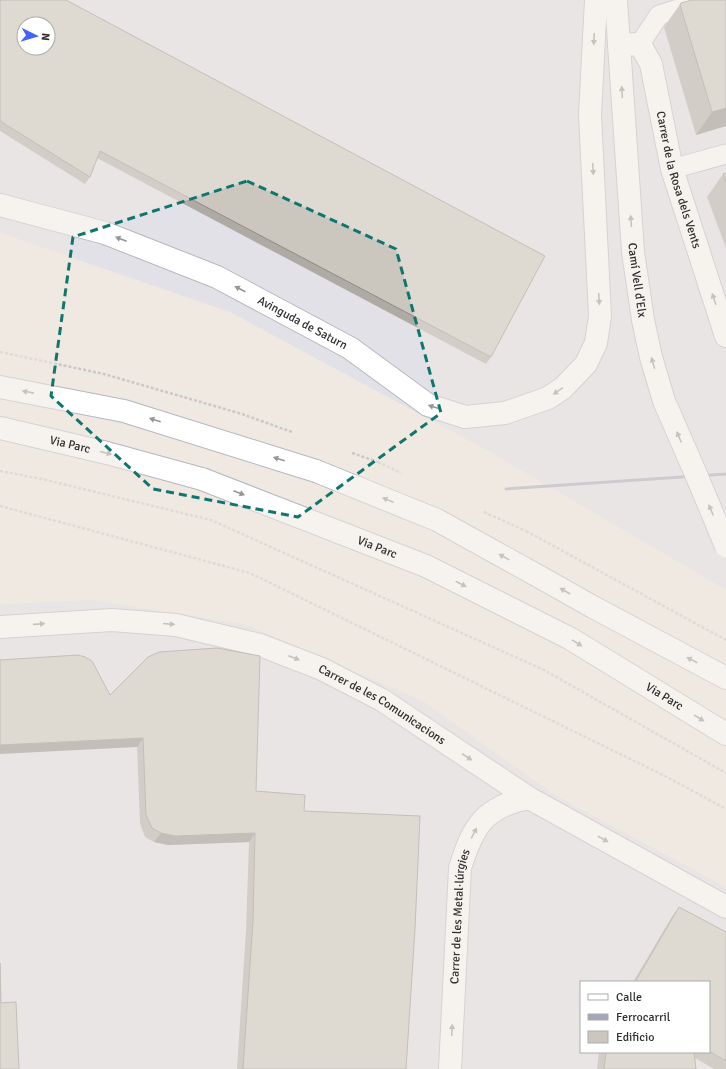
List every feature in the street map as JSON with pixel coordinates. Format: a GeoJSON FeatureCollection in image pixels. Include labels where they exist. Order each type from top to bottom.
{"type":"FeatureCollection","features":[{"type":"Feature","properties":{"kind":"street","name":"Avinguda de Saturn"},"geometry":{"type":"LineString","coordinates":[[0,205],[105,233],[217,277],[350,348],[428,405],[465,417],[505,413],[548,398],[563,388],[586,364],[596,343],[600,316],[590,115],[596,0]]}},
{"type":"Feature","properties":{"kind":"street","name":"Camí Vell d'Elx"},"geometry":{"type":"LineString","coordinates":[[616,0],[630,45],[633,252],[643,320],[651,357],[664,401],[726,546]]}},
{"type":"Feature","properties":{"kind":"street","name":"Carrer de la Rosa dels Vents"},"geometry":{"type":"LineString","coordinates":[[630,45],[651,64],[672,169],[726,336]]}},
{"type":"Feature","properties":{"kind":"street"},"geometry":{"type":"LineString","coordinates":[[0,387],[124,411],[316,471],[437,520],[593,607],[726,678]]}},
{"type":"Feature","properties":{"kind":"street","name":"Via Parc"},"geometry":{"type":"LineString","coordinates":[[0,428],[107,453],[202,479],[426,566],[571,639],[726,734]]}},
{"type":"Feature","properties":{"kind":"street","name":"Carrer de les Comunicacions"},"geometry":{"type":"LineString","coordinates":[[0,626],[112,620],[176,625],[260,645],[322,669],[382,700],[529,798],[726,907]]}},
{"type":"Feature","properties":{"kind":"street","name":"Carrer de les Metal·lúrgies"},"geometry":{"type":"LineString","coordinates":[[450,1069],[460,868],[467,846],[477,826],[490,814],[502,806],[529,798]]}},
{"type":"Feature","properties":{"kind":"lane"},"geometry":{"type":"LineString","coordinates":[[630,45],[659,15],[708,0]]}},
{"type":"Feature","properties":{"kind":"lane"},"geometry":{"type":"LineString","coordinates":[[672,169],[726,154]]}},
{"type":"Feature","properties":{"kind":"path"},"geometry":{"type":"LineString","coordinates":[[0,471],[42,479],[211,520],[544,670],[726,773]]}},
{"type":"Feature","properties":{"kind":"path"},"geometry":{"type":"LineString","coordinates":[[0,506],[250,573],[665,776],[726,809]]}},
{"type":"Feature","properties":{"kind":"path"},"geometry":{"type":"LineString","coordinates":[[526,531],[726,640]]}},
{"type":"Feature","properties":{"kind":"highlighted area"},"geometry":{"type":"Polygon","coordinates":[[[247,181],[396,249],[441,413],[298,517],[153,489],[51,396],[73,237],[247,181]]]}},
{"type":"Feature","properties":{"kind":"shaded area"},"geometry":{"type":"Polygon","coordinates":[[[0,0],[726,0],[726,590],[490,452],[230,312],[0,233],[0,0]]]}},
{"type":"Feature","properties":{"kind":"shaded area"},"geometry":{"type":"Polygon","coordinates":[[[93,600],[247,625],[423,701],[555,795],[726,887],[726,1069],[0,1069],[0,604],[93,600]]]}},
{"type":"Feature","properties":{"kind":"building"},"geometry":{"type":"Polygon","coordinates":[[[0,0],[66,0],[545,256],[491,357],[100,151],[90,177],[0,121],[0,0]]]}},
{"type":"Feature","properties":{"kind":"building"},"geometry":{"type":"Polygon","coordinates":[[[692,0],[726,0],[726,108],[712,112],[680,5],[681,3],[692,0]]]}},
{"type":"Feature","properties":{"kind":"building"},"geometry":{"type":"Polygon","coordinates":[[[726,173],[726,182],[723,174],[726,173]]]}},
{"type":"Feature","properties":{"kind":"building"},"geometry":{"type":"Polygon","coordinates":[[[217,648],[260,656],[256,791],[305,795],[304,811],[420,816],[415,929],[406,1069],[243,1069],[253,921],[255,833],[175,836],[161,833],[152,828],[146,815],[143,738],[0,745],[0,660],[78,655],[85,657],[92,661],[110,695],[148,657],[159,652],[217,648]]]}},
{"type":"Feature","properties":{"kind":"building"},"geometry":{"type":"Polygon","coordinates":[[[679,907],[726,932],[726,1061],[710,1052],[710,981],[636,981],[679,907]]]}},
{"type":"Feature","properties":{"kind":"building"},"geometry":{"type":"Polygon","coordinates":[[[0,963],[1,1003],[16,1002],[19,1069],[0,1069],[0,963]]]}},
{"type":"Feature","properties":{"kind":"building"},"geometry":{"type":"Polygon","coordinates":[[[606,1053],[694,1053],[696,1069],[604,1069],[606,1053]]]}},
{"type":"Feature","properties":{"kind":"railway"},"geometry":{"type":"LineString","coordinates":[[506,489],[726,474]]}}]}
